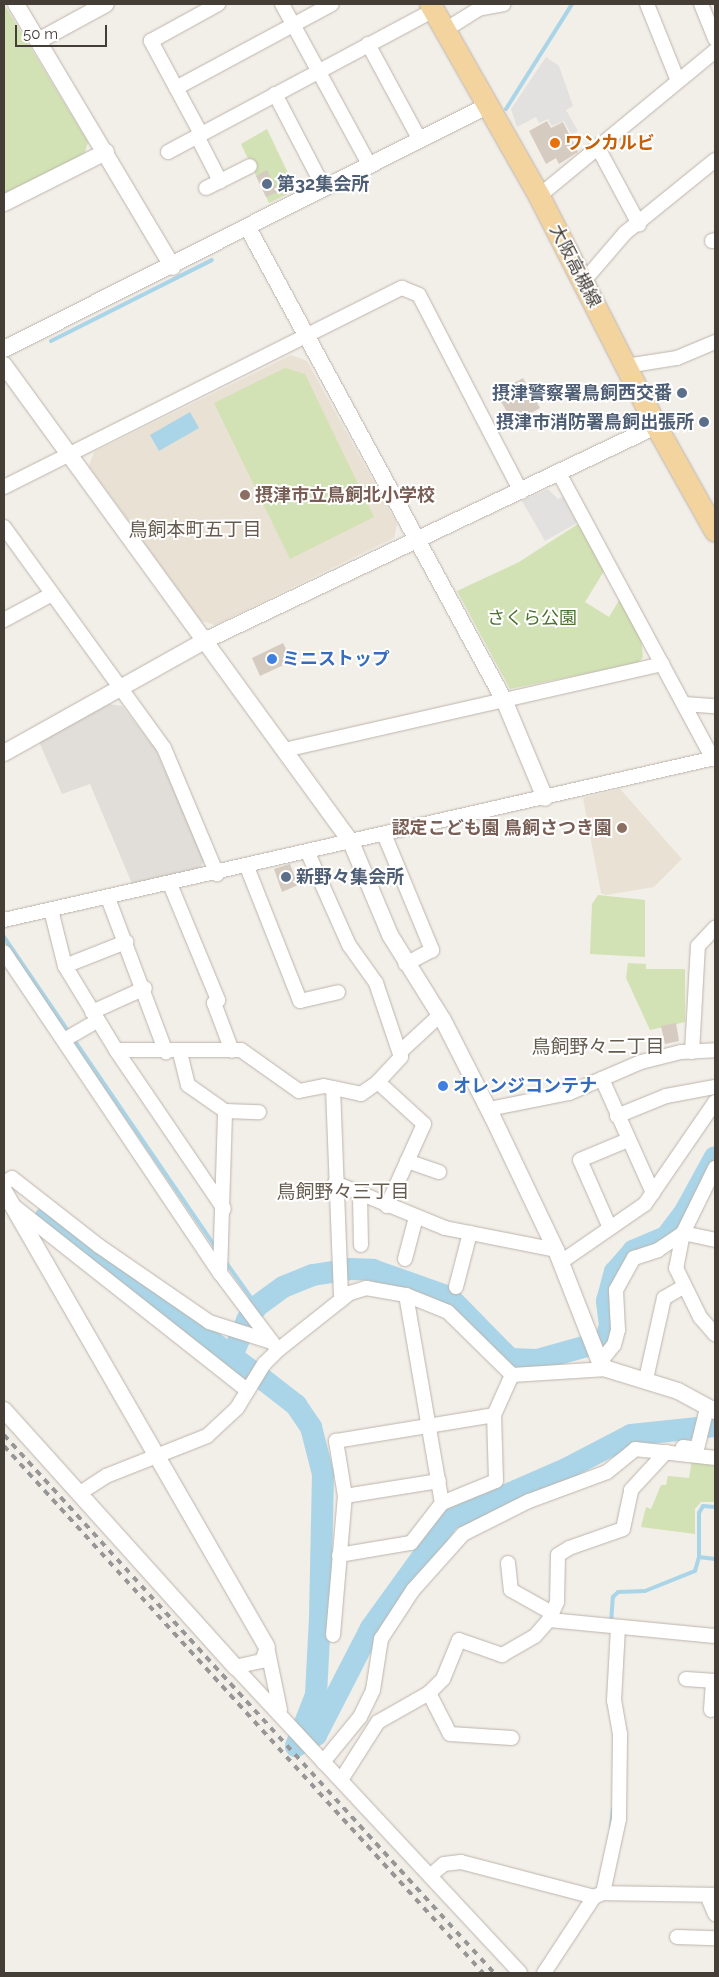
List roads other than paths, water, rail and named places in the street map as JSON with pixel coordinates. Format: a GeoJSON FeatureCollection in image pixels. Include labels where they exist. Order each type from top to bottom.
{"type":"FeatureCollection","features":[{"type":"Feature","properties":{"kind":"main road","name":"大阪高槻線"},"geometry":{"type":"LineString","coordinates":[[432,7],[539,196],[656,426],[715,531]]}},
{"type":"Feature","properties":{"kind":"street"},"geometry":{"type":"LineString","coordinates":[[16,4],[173,267]]}},
{"type":"Feature","properties":{"kind":"street"},"geometry":{"type":"LineString","coordinates":[[38,41],[106,4]]}},
{"type":"Feature","properties":{"kind":"street"},"geometry":{"type":"LineString","coordinates":[[218,4],[151,41],[176,88],[220,181]]}},
{"type":"Feature","properties":{"kind":"street"},"geometry":{"type":"LineString","coordinates":[[282,4],[370,166]]}},
{"type":"Feature","properties":{"kind":"street"},"geometry":{"type":"LineString","coordinates":[[176,88],[293,23],[332,4]]}},
{"type":"Feature","properties":{"kind":"street"},"geometry":{"type":"LineString","coordinates":[[445,30],[478,10],[504,4]]}},
{"type":"Feature","properties":{"kind":"street"},"geometry":{"type":"LineString","coordinates":[[647,4],[678,81]]}},
{"type":"Feature","properties":{"kind":"street"},"geometry":{"type":"LineString","coordinates":[[701,4],[715,39]]}},
{"type":"Feature","properties":{"kind":"street"},"geometry":{"type":"LineString","coordinates":[[168,152],[368,44],[432,7]]}},
{"type":"Feature","properties":{"kind":"street"},"geometry":{"type":"LineString","coordinates":[[368,44],[420,140]]}},
{"type":"Feature","properties":{"kind":"street"},"geometry":{"type":"LineString","coordinates":[[539,196],[597,146],[715,52]]}},
{"type":"Feature","properties":{"kind":"street"},"geometry":{"type":"LineString","coordinates":[[275,94],[324,188]]}},
{"type":"Feature","properties":{"kind":"street"},"geometry":{"type":"LineString","coordinates":[[4,349],[173,267],[487,106]]}},
{"type":"Feature","properties":{"kind":"street"},"geometry":{"type":"LineString","coordinates":[[597,146],[639,224]]}},
{"type":"Feature","properties":{"kind":"street"},"geometry":{"type":"LineString","coordinates":[[4,203],[106,152]]}},
{"type":"Feature","properties":{"kind":"street"},"geometry":{"type":"LineString","coordinates":[[583,282],[625,233],[639,224],[715,160]]}},
{"type":"Feature","properties":{"kind":"street"},"geometry":{"type":"LineString","coordinates":[[206,188],[250,166]]}},
{"type":"Feature","properties":{"kind":"street"},"geometry":{"type":"LineString","coordinates":[[248,228],[504,700],[545,798]]}},
{"type":"Feature","properties":{"kind":"street"},"geometry":{"type":"LineString","coordinates":[[4,487],[306,334],[402,288],[419,295],[521,492]]}},
{"type":"Feature","properties":{"kind":"street"},"geometry":{"type":"LineString","coordinates":[[626,366],[677,358],[715,342]]}},
{"type":"Feature","properties":{"kind":"street"},"geometry":{"type":"LineString","coordinates":[[4,365],[351,842],[406,964],[440,1015],[489,1108],[559,1256],[589,1336],[601,1362]]}},
{"type":"Feature","properties":{"kind":"street"},"geometry":{"type":"LineString","coordinates":[[4,753],[204,641],[418,541],[656,426]]}},
{"type":"Feature","properties":{"kind":"street"},"geometry":{"type":"LineString","coordinates":[[4,920],[217,874],[714,758],[559,473]]}},
{"type":"Feature","properties":{"kind":"street"},"geometry":{"type":"LineString","coordinates":[[4,527],[164,748],[217,874]]}},
{"type":"Feature","properties":{"kind":"street"},"geometry":{"type":"LineString","coordinates":[[4,620],[52,594]]}},
{"type":"Feature","properties":{"kind":"street"},"geometry":{"type":"LineString","coordinates":[[284,750],[662,664]]}},
{"type":"Feature","properties":{"kind":"street"},"geometry":{"type":"LineString","coordinates":[[684,704],[715,706]]}},
{"type":"Feature","properties":{"kind":"street"},"geometry":{"type":"LineString","coordinates":[[384,834],[432,950],[406,964]]}},
{"type":"Feature","properties":{"kind":"street"},"geometry":{"type":"LineString","coordinates":[[116,1050],[173,1052],[241,1050],[299,1091],[324,1086],[361,1094],[378,1082],[401,1057],[400,1052],[376,984],[348,945],[308,853]]}},
{"type":"Feature","properties":{"kind":"street"},"geometry":{"type":"LineString","coordinates":[[247,867],[300,1001],[338,992]]}},
{"type":"Feature","properties":{"kind":"street"},"geometry":{"type":"LineString","coordinates":[[170,884],[218,1000],[214,1003],[232,1051]]}},
{"type":"Feature","properties":{"kind":"street"},"geometry":{"type":"LineString","coordinates":[[108,898],[188,1085],[225,1110],[259,1112]]}},
{"type":"Feature","properties":{"kind":"street"},"geometry":{"type":"LineString","coordinates":[[52,910],[65,966],[116,1050],[224,1209]]}},
{"type":"Feature","properties":{"kind":"street"},"geometry":{"type":"LineString","coordinates":[[692,1052],[698,946],[715,928]]}},
{"type":"Feature","properties":{"kind":"street"},"geometry":{"type":"LineString","coordinates":[[65,966],[126,942]]}},
{"type":"Feature","properties":{"kind":"street"},"geometry":{"type":"LineString","coordinates":[[4,952],[220,1262],[240,1301],[275,1346]]}},
{"type":"Feature","properties":{"kind":"street"},"geometry":{"type":"LineString","coordinates":[[64,1040],[95,1017],[145,988]]}},
{"type":"Feature","properties":{"kind":"street"},"geometry":{"type":"LineString","coordinates":[[400,1052],[440,1015]]}},
{"type":"Feature","properties":{"kind":"street"},"geometry":{"type":"LineString","coordinates":[[489,1108],[569,1093],[641,1062],[692,1052],[715,1050]]}},
{"type":"Feature","properties":{"kind":"street"},"geometry":{"type":"LineString","coordinates":[[602,1079],[653,1193]]}},
{"type":"Feature","properties":{"kind":"street"},"geometry":{"type":"LineString","coordinates":[[378,1082],[424,1124],[387,1206]]}},
{"type":"Feature","properties":{"kind":"street"},"geometry":{"type":"LineString","coordinates":[[618,1116],[666,1096],[715,1087]]}},
{"type":"Feature","properties":{"kind":"street"},"geometry":{"type":"LineString","coordinates":[[333,1088],[341,1300]]}},
{"type":"Feature","properties":{"kind":"street"},"geometry":{"type":"LineString","coordinates":[[336,1183],[416,1217],[559,1256],[610,1228],[645,1204],[715,1102]]}},
{"type":"Feature","properties":{"kind":"street"},"geometry":{"type":"LineString","coordinates":[[220,1262],[224,1209],[225,1110]]}},
{"type":"Feature","properties":{"kind":"street"},"geometry":{"type":"LineString","coordinates":[[610,1228],[580,1160],[628,1140]]}},
{"type":"Feature","properties":{"kind":"street"},"geometry":{"type":"LineString","coordinates":[[407,1161],[439,1172]]}},
{"type":"Feature","properties":{"kind":"street"},"geometry":{"type":"LineString","coordinates":[[715,1168],[683,1233],[676,1268],[683,1287],[700,1317],[715,1334]]}},
{"type":"Feature","properties":{"kind":"street"},"geometry":{"type":"LineString","coordinates":[[4,1183],[12,1178],[99,1246],[216,1324],[275,1346]]}},
{"type":"Feature","properties":{"kind":"street"},"geometry":{"type":"LineString","coordinates":[[360,1194],[361,1245]]}},
{"type":"Feature","properties":{"kind":"street"},"geometry":{"type":"LineString","coordinates":[[7,1198],[249,1387]]}},
{"type":"Feature","properties":{"kind":"street"},"geometry":{"type":"LineString","coordinates":[[7,1198],[158,1455],[267,1648],[284,1718]]}},
{"type":"Feature","properties":{"kind":"street"},"geometry":{"type":"LineString","coordinates":[[405,1259],[416,1217]]}},
{"type":"Feature","properties":{"kind":"street"},"geometry":{"type":"LineString","coordinates":[[456,1287],[470,1233]]}},
{"type":"Feature","properties":{"kind":"street"},"geometry":{"type":"LineString","coordinates":[[601,1362],[614,1345],[618,1330],[616,1290],[624,1269],[634,1258],[658,1250],[683,1233],[715,1240]]}},
{"type":"Feature","properties":{"kind":"street"},"geometry":{"type":"LineString","coordinates":[[646,1379],[664,1298],[683,1287]]}},
{"type":"Feature","properties":{"kind":"street"},"geometry":{"type":"LineString","coordinates":[[80,1493],[106,1476],[207,1436],[223,1425],[275,1346],[341,1300],[366,1288],[406,1296],[448,1312],[512,1375]]}},
{"type":"Feature","properties":{"kind":"street"},"geometry":{"type":"LineString","coordinates":[[406,1296],[430,1424],[442,1502]]}},
{"type":"Feature","properties":{"kind":"street"},"geometry":{"type":"LineString","coordinates":[[340,1780],[378,1722],[429,1694],[443,1679],[459,1640],[502,1655],[535,1636],[551,1617],[557,1602],[558,1555],[569,1548],[623,1529],[631,1490],[661,1452],[663,1444],[697,1449],[711,1409],[678,1391],[601,1362],[512,1375]]}},
{"type":"Feature","properties":{"kind":"street"},"geometry":{"type":"LineString","coordinates":[[339,1555],[411,1543],[442,1502],[496,1481],[494,1415],[512,1375]]}},
{"type":"Feature","properties":{"kind":"street"},"geometry":{"type":"LineString","coordinates":[[4,1410],[235,1667],[520,1973]]}},
{"type":"Feature","properties":{"kind":"street"},"geometry":{"type":"LineString","coordinates":[[333,1635],[345,1496],[336,1440],[494,1415]]}},
{"type":"Feature","properties":{"kind":"street"},"geometry":{"type":"LineString","coordinates":[[323,1762],[360,1716],[373,1690],[381,1639],[413,1590],[449,1547],[463,1534],[529,1501],[607,1472],[635,1449],[715,1458]]}},
{"type":"Feature","properties":{"kind":"street"},"geometry":{"type":"LineString","coordinates":[[345,1496],[439,1481]]}},
{"type":"Feature","properties":{"kind":"street"},"geometry":{"type":"LineString","coordinates":[[508,1563],[511,1590],[551,1617],[613,1627],[715,1636]]}},
{"type":"Feature","properties":{"kind":"street"},"geometry":{"type":"LineString","coordinates":[[544,1973],[598,1895],[619,1819],[620,1734],[614,1701],[613,1627]]}},
{"type":"Feature","properties":{"kind":"street"},"geometry":{"type":"LineString","coordinates":[[235,1667],[262,1661],[267,1648]]}},
{"type":"Feature","properties":{"kind":"street"},"geometry":{"type":"LineString","coordinates":[[686,1680],[714,1681],[712,1710]]}},
{"type":"Feature","properties":{"kind":"street"},"geometry":{"type":"LineString","coordinates":[[429,1694],[450,1734],[512,1738]]}},
{"type":"Feature","properties":{"kind":"street"},"geometry":{"type":"LineString","coordinates":[[430,1876],[444,1864],[461,1862],[598,1895],[711,1895],[715,1914]]}},
{"type":"Feature","properties":{"kind":"street"},"geometry":{"type":"LineString","coordinates":[[677,1937],[715,1938]]}},
{"type":"Feature","properties":{"kind":"water"},"geometry":{"type":"Polygon","coordinates":[[[190,412],[199,428],[159,451],[150,435],[190,412]]]}},
{"type":"Feature","properties":{"kind":"waterway"},"geometry":{"type":"LineString","coordinates":[[506,109],[572,4]]}},
{"type":"Feature","properties":{"kind":"waterway"},"geometry":{"type":"LineString","coordinates":[[51,341],[212,260]]}},
{"type":"Feature","properties":{"kind":"waterway"},"geometry":{"type":"LineString","coordinates":[[4,937],[217,1249]]}},
{"type":"Feature","properties":{"kind":"waterway"},"geometry":{"type":"LineString","coordinates":[[232,1356],[247,1320],[257,1306],[283,1287],[313,1275],[349,1269],[373,1270],[449,1297],[510,1359],[537,1360],[605,1341],[610,1326],[607,1301],[615,1272],[633,1251],[666,1237],[686,1210],[715,1157]]}},
{"type":"Feature","properties":{"kind":"waterway"},"geometry":{"type":"LineString","coordinates":[[45,1218],[296,1405],[311,1427],[323,1474],[320,1618],[316,1695],[296,1746]]}},
{"type":"Feature","properties":{"kind":"waterway"},"geometry":{"type":"LineString","coordinates":[[225,1261],[257,1306]]}},
{"type":"Feature","properties":{"kind":"waterway"},"geometry":{"type":"LineString","coordinates":[[296,1746],[316,1735],[371,1628],[449,1520],[566,1469],[631,1435],[715,1426]]}},
{"type":"Feature","properties":{"kind":"waterway"},"geometry":{"type":"LineString","coordinates":[[611,1623],[613,1597],[618,1592],[645,1591],[695,1571],[699,1557],[699,1513],[703,1506],[715,1507]]}},
{"type":"Feature","properties":{"kind":"waterway"},"geometry":{"type":"LineString","coordinates":[[699,1557],[715,1559]]}},
{"type":"Feature","properties":{"kind":"waterway"},"geometry":{"type":"LineString","coordinates":[[611,1827],[613,1809]]}},
{"type":"Feature","properties":{"kind":"railway"},"geometry":{"type":"LineString","coordinates":[[4,1435],[494,1973]]}},
{"type":"Feature","properties":{"kind":"railway"},"geometry":{"type":"LineString","coordinates":[[4,1446],[483,1973]]}},
{"type":"Feature","properties":{"kind":"place","name":"ワンカルビ"},"geometry":{"type":"Point","coordinates":[555,143]}},
{"type":"Feature","properties":{"kind":"place","name":"第32集会所"},"geometry":{"type":"Point","coordinates":[267,184]}},
{"type":"Feature","properties":{"kind":"place","name":"摂津警察署鳥飼西交番"},"geometry":{"type":"Point","coordinates":[682,393]}},
{"type":"Feature","properties":{"kind":"place","name":"摂津市消防署鳥飼出張所"},"geometry":{"type":"Point","coordinates":[704,422]}},
{"type":"Feature","properties":{"kind":"place","name":"摂津市立鳥飼北小学校"},"geometry":{"type":"Point","coordinates":[245,495]}},
{"type":"Feature","properties":{"kind":"place","name":"ミニストップ"},"geometry":{"type":"Point","coordinates":[272,659]}},
{"type":"Feature","properties":{"kind":"place","name":"認定こども園 鳥飼さつき園"},"geometry":{"type":"Point","coordinates":[622,828]}},
{"type":"Feature","properties":{"kind":"place","name":"新野々集会所"},"geometry":{"type":"Point","coordinates":[286,877]}},
{"type":"Feature","properties":{"kind":"place","name":"オレンジコンテナ"},"geometry":{"type":"Point","coordinates":[443,1086]}},
{"type":"Feature","properties":{"kind":"district","name":"鳥飼本町五丁目"},"geometry":{"type":"Point","coordinates":[195,530]}},
{"type":"Feature","properties":{"kind":"district","name":"鳥飼野々二丁目"},"geometry":{"type":"Point","coordinates":[598,1047]}},
{"type":"Feature","properties":{"kind":"district","name":"鳥飼野々三丁目"},"geometry":{"type":"Point","coordinates":[343,1192]}},
{"type":"Feature","properties":{"kind":"park label","name":"さくら公園"},"geometry":{"type":"Point","coordinates":[532,618]}}]}
